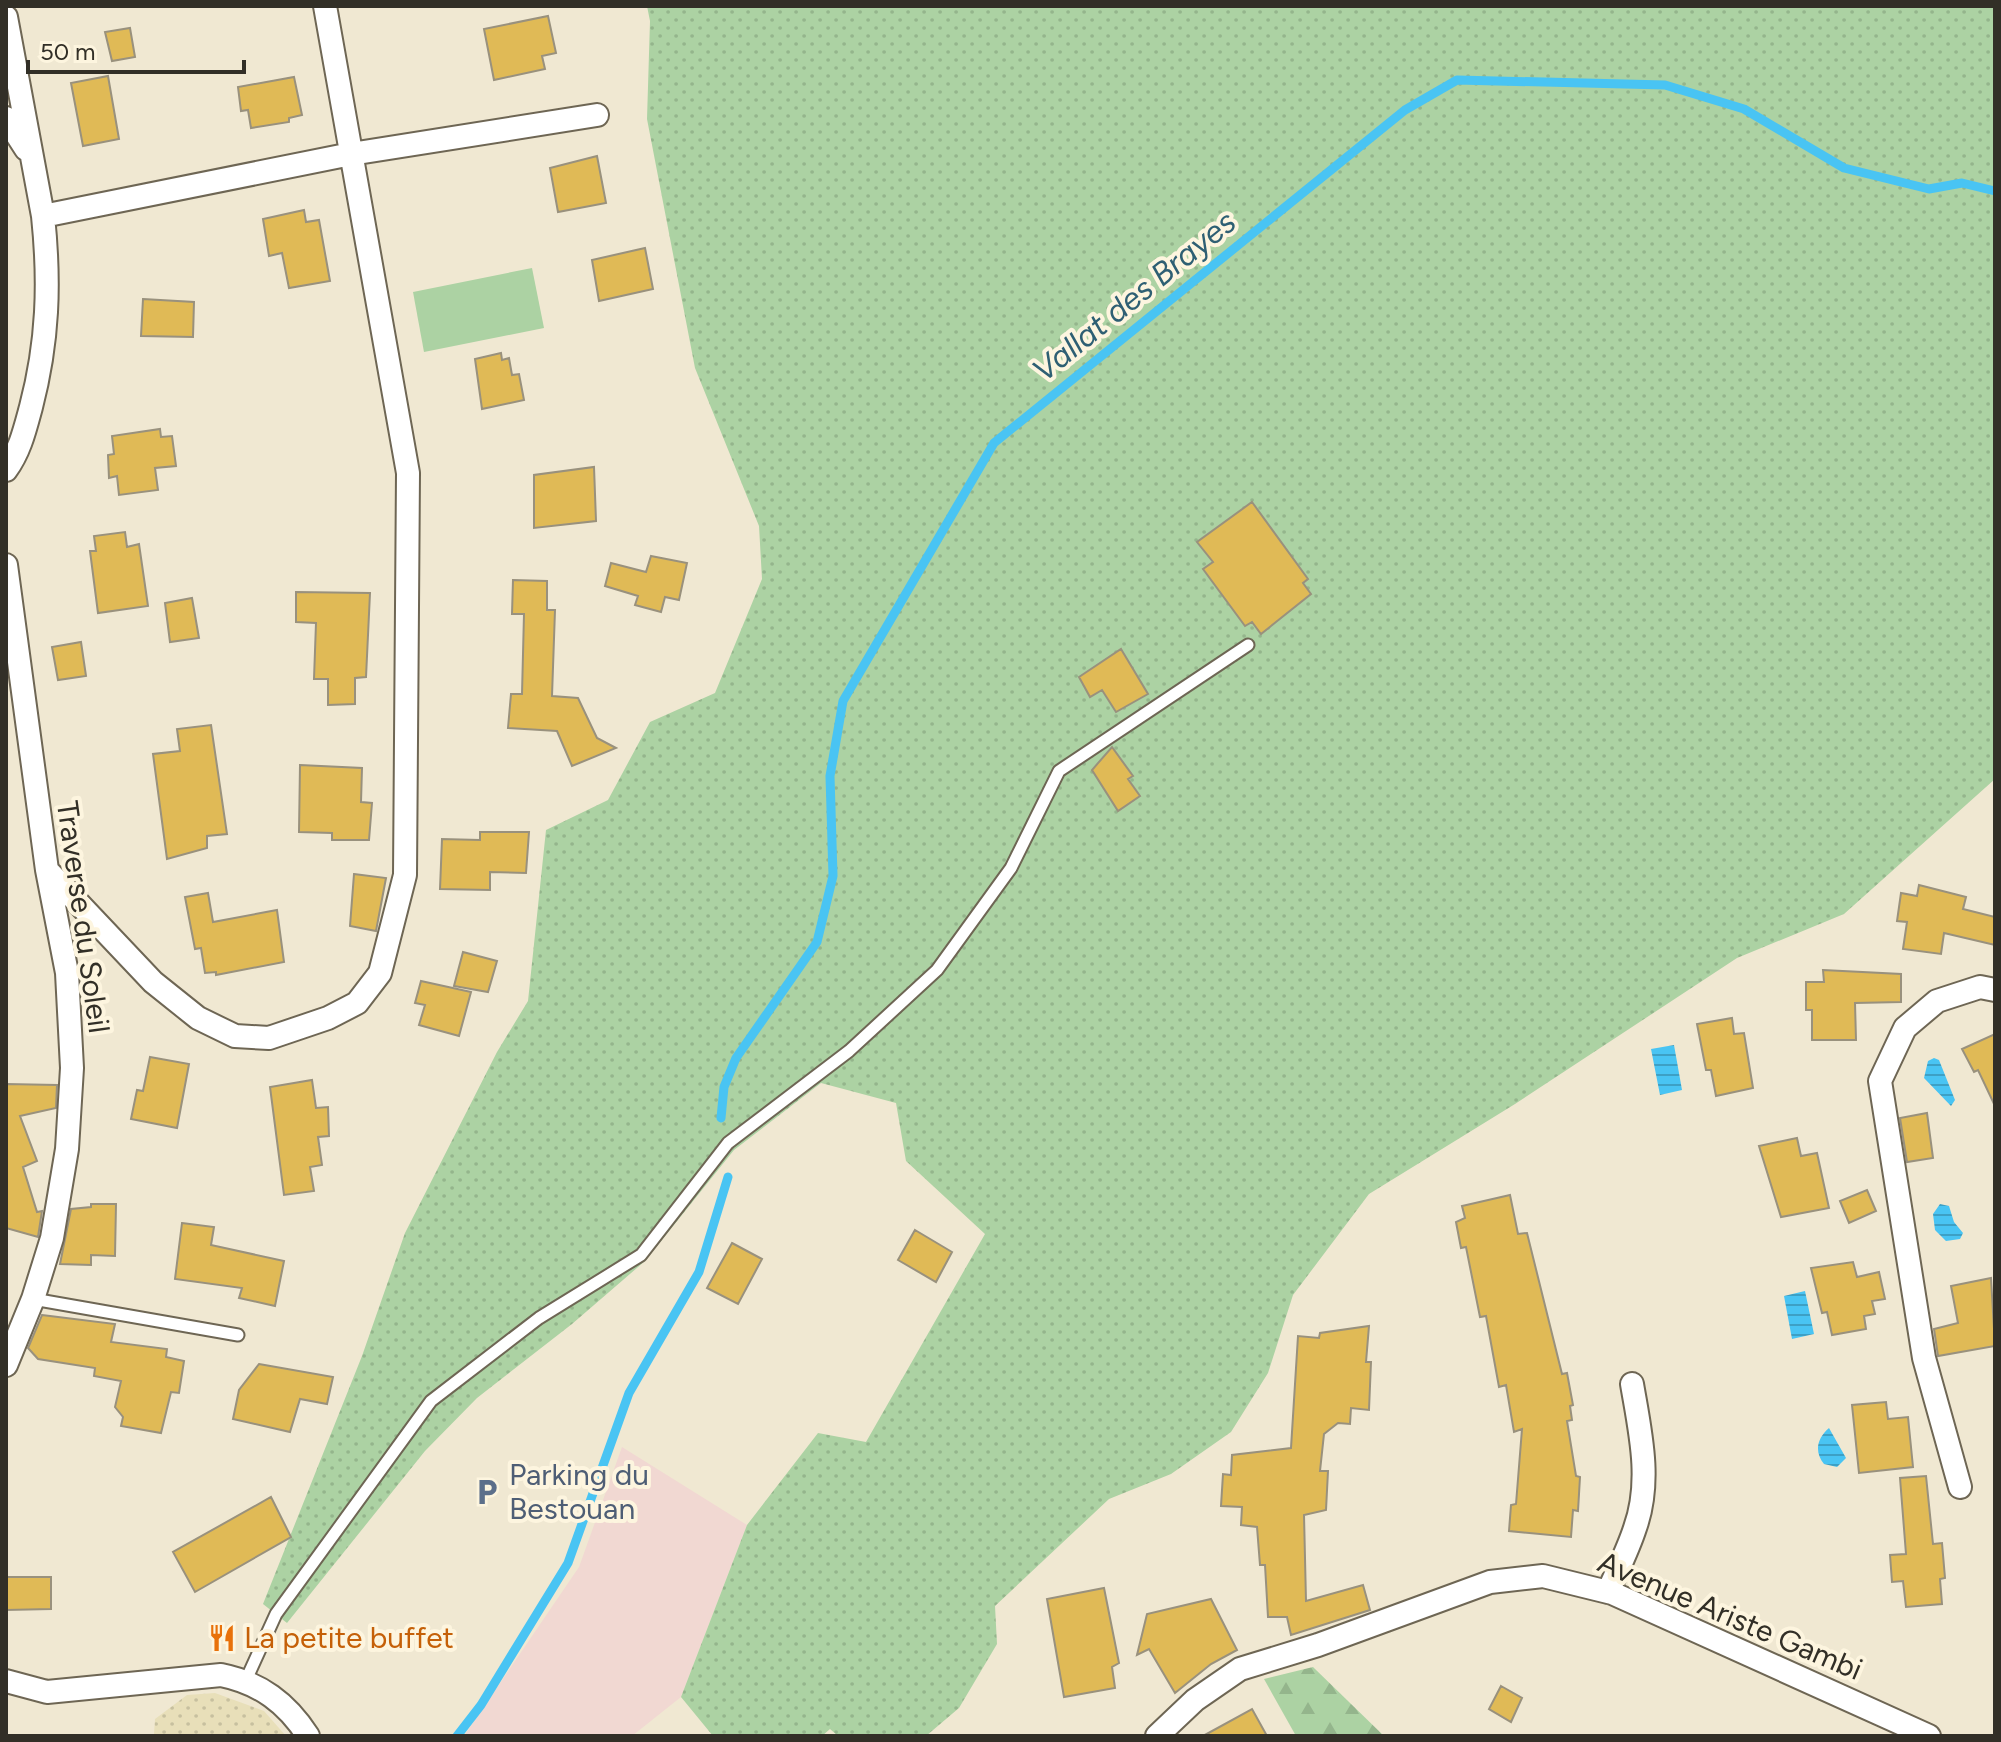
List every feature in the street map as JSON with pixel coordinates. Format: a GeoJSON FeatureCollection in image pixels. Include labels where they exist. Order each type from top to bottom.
{"type":"FeatureCollection","features":[{"type":"Feature","properties":{"kind":"street"},"geometry":{"type":"LineString","coordinates":[[47,870],[153,982],[198,1018],[235,1036],[269,1038],[328,1018],[357,1003],[380,973],[405,875],[408,473],[325,6]]}},
{"type":"Feature","properties":{"kind":"street"},"geometry":{"type":"LineString","coordinates":[[6,17],[9,56],[33,160],[48,265],[47,335],[21,444],[6,470]]}},
{"type":"Feature","properties":{"kind":"street"},"geometry":{"type":"LineString","coordinates":[[43,216],[351,154],[597,115]]}},
{"type":"Feature","properties":{"kind":"street"},"geometry":{"type":"LineString","coordinates":[[6,118],[33,160]]}},
{"type":"Feature","properties":{"kind":"street","name":"Traverse du Soleil"},"geometry":{"type":"LineString","coordinates":[[6,565],[47,870],[67,973],[72,1068],[67,1149],[52,1238],[33,1299],[6,1365]]}},
{"type":"Feature","properties":{"kind":"street"},"geometry":{"type":"LineString","coordinates":[[1960,1487],[1924,1358],[1880,1081],[1905,1028],[1937,1001],[1980,987],[1995,990]]}},
{"type":"Feature","properties":{"kind":"street"},"geometry":{"type":"LineString","coordinates":[[1608,1592],[1636,1527],[1643,1494],[1644,1455],[1632,1384]]}},
{"type":"Feature","properties":{"kind":"street","name":"Avenue Ariste Gambi"},"geometry":{"type":"LineString","coordinates":[[1157,1736],[1195,1700],[1240,1669],[1318,1645],[1490,1582],[1543,1576],[1608,1592],[1929,1736]]}},
{"type":"Feature","properties":{"kind":"street"},"geometry":{"type":"LineString","coordinates":[[6,1681],[47,1692],[203,1674],[246,1680],[278,1700],[308,1736]]}},
{"type":"Feature","properties":{"kind":"lane"},"geometry":{"type":"LineString","coordinates":[[246,1680],[276,1614],[431,1401],[539,1318],[641,1255],[728,1143],[849,1051],[937,970],[1011,868],[1059,771],[1248,645]]}},
{"type":"Feature","properties":{"kind":"lane"},"geometry":{"type":"LineString","coordinates":[[33,1299],[238,1335]]}},
{"type":"Feature","properties":{"kind":"shaded area"},"geometry":{"type":"Polygon","coordinates":[[[622,1447],[747,1525],[681,1697],[632,1736],[464,1736],[579,1567],[622,1447]]]}},
{"type":"Feature","properties":{"kind":"green space"},"geometry":{"type":"Polygon","coordinates":[[[647,6],[1995,6],[1995,779],[1844,914],[1737,958],[1515,1104],[1369,1194],[1293,1295],[1268,1373],[1231,1432],[1171,1474],[1109,1499],[995,1606],[997,1644],[959,1708],[926,1736],[838,1736],[830,1729],[822,1736],[713,1736],[681,1697],[747,1525],[818,1433],[866,1442],[985,1234],[906,1161],[896,1103],[821,1083],[734,1150],[645,1261],[572,1324],[477,1398],[425,1451],[287,1623],[263,1604],[362,1356],[405,1233],[497,1052],[528,1001],[546,830],[608,800],[650,722],[715,693],[762,579],[759,526],[695,368],[647,119],[650,21],[647,6]]]}},
{"type":"Feature","properties":{"kind":"green space"},"geometry":{"type":"Polygon","coordinates":[[[532,268],[544,328],[424,352],[413,292],[532,268]]]}},
{"type":"Feature","properties":{"kind":"green space"},"geometry":{"type":"Polygon","coordinates":[[[1313,1667],[1384,1736],[1296,1736],[1264,1679],[1313,1667]]]}},
{"type":"Feature","properties":{"kind":"sand"},"geometry":{"type":"Polygon","coordinates":[[[215,1693],[264,1711],[286,1736],[154,1734],[155,1719],[187,1695],[215,1693]]]}},
{"type":"Feature","properties":{"kind":"water"},"geometry":{"type":"Polygon","coordinates":[[[1674,1045],[1682,1090],[1660,1095],[1651,1049],[1674,1045]]]}},
{"type":"Feature","properties":{"kind":"water"},"geometry":{"type":"Polygon","coordinates":[[[1934,1058],[1939,1060],[1955,1100],[1951,1106],[1924,1078],[1928,1061],[1934,1058]]]}},
{"type":"Feature","properties":{"kind":"water"},"geometry":{"type":"Polygon","coordinates":[[[1940,1204],[1949,1206],[1954,1222],[1963,1233],[1960,1239],[1946,1241],[1935,1230],[1933,1214],[1940,1204]]]}},
{"type":"Feature","properties":{"kind":"water"},"geometry":{"type":"Polygon","coordinates":[[[1805,1291],[1814,1334],[1792,1339],[1784,1296],[1805,1291]]]}},
{"type":"Feature","properties":{"kind":"water"},"geometry":{"type":"Polygon","coordinates":[[[1829,1428],[1846,1458],[1837,1467],[1824,1464],[1819,1455],[1820,1441],[1829,1428]]]}},
{"type":"Feature","properties":{"kind":"building"},"geometry":{"type":"Polygon","coordinates":[[[548,16],[556,53],[542,56],[545,69],[494,80],[484,29],[548,16]]]}},
{"type":"Feature","properties":{"kind":"building"},"geometry":{"type":"Polygon","coordinates":[[[130,28],[135,57],[112,61],[105,32],[130,28]]]}},
{"type":"Feature","properties":{"kind":"building"},"geometry":{"type":"Polygon","coordinates":[[[108,76],[119,139],[83,146],[71,83],[108,76]]]}},
{"type":"Feature","properties":{"kind":"building"},"geometry":{"type":"Polygon","coordinates":[[[294,77],[302,115],[289,118],[289,122],[251,128],[248,110],[241,111],[238,87],[294,77]]]}},
{"type":"Feature","properties":{"kind":"building"},"geometry":{"type":"Polygon","coordinates":[[[597,156],[606,203],[558,212],[550,168],[597,156]]]}},
{"type":"Feature","properties":{"kind":"building"},"geometry":{"type":"Polygon","coordinates":[[[304,210],[306,222],[319,220],[330,281],[289,288],[282,253],[269,256],[263,219],[304,210]]]}},
{"type":"Feature","properties":{"kind":"building"},"geometry":{"type":"Polygon","coordinates":[[[645,248],[653,289],[599,301],[592,260],[645,248]]]}},
{"type":"Feature","properties":{"kind":"building"},"geometry":{"type":"Polygon","coordinates":[[[143,299],[194,302],[193,337],[141,336],[143,299]]]}},
{"type":"Feature","properties":{"kind":"building"},"geometry":{"type":"Polygon","coordinates":[[[501,353],[502,360],[509,358],[512,375],[519,374],[524,400],[482,409],[475,359],[501,353]]]}},
{"type":"Feature","properties":{"kind":"building"},"geometry":{"type":"Polygon","coordinates":[[[160,429],[161,437],[172,436],[176,466],[155,468],[158,490],[119,495],[117,476],[109,478],[108,455],[114,454],[112,436],[160,429]]]}},
{"type":"Feature","properties":{"kind":"building"},"geometry":{"type":"Polygon","coordinates":[[[594,467],[596,521],[534,528],[534,475],[594,467]]]}},
{"type":"Feature","properties":{"kind":"building"},"geometry":{"type":"Polygon","coordinates":[[[1252,502],[1308,579],[1303,583],[1311,594],[1261,634],[1252,622],[1245,626],[1203,569],[1213,562],[1197,542],[1252,502]]]}},
{"type":"Feature","properties":{"kind":"building"},"geometry":{"type":"Polygon","coordinates":[[[125,532],[127,547],[139,544],[148,606],[98,613],[90,551],[96,551],[94,536],[125,532]]]}},
{"type":"Feature","properties":{"kind":"building"},"geometry":{"type":"Polygon","coordinates":[[[651,556],[687,563],[679,600],[665,597],[661,612],[635,605],[638,596],[605,586],[611,563],[646,572],[651,556]]]}},
{"type":"Feature","properties":{"kind":"building"},"geometry":{"type":"Polygon","coordinates":[[[513,580],[547,581],[547,610],[555,610],[552,696],[578,698],[597,738],[616,748],[572,766],[557,731],[508,728],[511,694],[522,694],[524,614],[512,614],[513,580]]]}},
{"type":"Feature","properties":{"kind":"building"},"geometry":{"type":"Polygon","coordinates":[[[296,592],[370,593],[366,677],[355,678],[355,704],[328,705],[328,679],[314,679],[316,623],[296,622],[296,592]]]}},
{"type":"Feature","properties":{"kind":"building"},"geometry":{"type":"Polygon","coordinates":[[[192,598],[199,638],[170,642],[165,603],[192,598]]]}},
{"type":"Feature","properties":{"kind":"building"},"geometry":{"type":"Polygon","coordinates":[[[81,642],[86,676],[58,680],[52,647],[81,642]]]}},
{"type":"Feature","properties":{"kind":"building"},"geometry":{"type":"Polygon","coordinates":[[[1121,649],[1148,694],[1116,712],[1102,690],[1090,697],[1079,677],[1121,649]]]}},
{"type":"Feature","properties":{"kind":"building"},"geometry":{"type":"Polygon","coordinates":[[[211,725],[227,834],[207,836],[207,848],[167,859],[153,754],[180,751],[177,729],[211,725]]]}},
{"type":"Feature","properties":{"kind":"building"},"geometry":{"type":"Polygon","coordinates":[[[1112,747],[1133,776],[1128,779],[1140,796],[1118,811],[1092,770],[1112,747]]]}},
{"type":"Feature","properties":{"kind":"building"},"geometry":{"type":"Polygon","coordinates":[[[300,765],[362,768],[361,802],[372,803],[369,840],[332,840],[332,833],[299,832],[300,765]]]}},
{"type":"Feature","properties":{"kind":"building"},"geometry":{"type":"Polygon","coordinates":[[[480,832],[529,832],[526,873],[490,872],[490,890],[440,889],[442,839],[480,840],[480,832]]]}},
{"type":"Feature","properties":{"kind":"building"},"geometry":{"type":"Polygon","coordinates":[[[354,874],[386,878],[376,931],[350,926],[354,874]]]}},
{"type":"Feature","properties":{"kind":"building"},"geometry":{"type":"Polygon","coordinates":[[[1919,885],[1966,897],[1963,909],[1995,917],[1995,945],[1944,933],[1941,954],[1903,949],[1907,922],[1897,921],[1901,893],[1917,896],[1919,885]]]}},
{"type":"Feature","properties":{"kind":"building"},"geometry":{"type":"Polygon","coordinates":[[[208,893],[213,922],[277,910],[284,962],[216,975],[216,972],[205,973],[201,948],[195,949],[185,897],[208,893]]]}},
{"type":"Feature","properties":{"kind":"building"},"geometry":{"type":"Polygon","coordinates":[[[463,952],[497,961],[488,992],[454,986],[463,952]]]}},
{"type":"Feature","properties":{"kind":"building"},"geometry":{"type":"Polygon","coordinates":[[[1823,970],[1901,974],[1901,1002],[1855,1003],[1856,1040],[1812,1040],[1812,1010],[1806,1010],[1806,982],[1824,982],[1823,970]]]}},
{"type":"Feature","properties":{"kind":"building"},"geometry":{"type":"Polygon","coordinates":[[[421,981],[471,992],[459,1036],[419,1025],[425,1005],[415,1003],[421,981]]]}},
{"type":"Feature","properties":{"kind":"building"},"geometry":{"type":"Polygon","coordinates":[[[1732,1018],[1734,1034],[1744,1033],[1753,1088],[1716,1096],[1711,1070],[1706,1070],[1697,1024],[1732,1018]]]}},
{"type":"Feature","properties":{"kind":"building"},"geometry":{"type":"Polygon","coordinates":[[[1995,1034],[1995,1106],[1978,1070],[1974,1072],[1962,1049],[1995,1034]]]}},
{"type":"Feature","properties":{"kind":"building"},"geometry":{"type":"Polygon","coordinates":[[[150,1057],[189,1064],[177,1128],[131,1119],[137,1090],[143,1091],[150,1057]]]}},
{"type":"Feature","properties":{"kind":"building"},"geometry":{"type":"Polygon","coordinates":[[[312,1080],[316,1108],[328,1107],[329,1136],[318,1137],[322,1165],[310,1167],[314,1191],[284,1195],[270,1087],[312,1080]]]}},
{"type":"Feature","properties":{"kind":"building"},"geometry":{"type":"Polygon","coordinates":[[[6,1084],[57,1085],[56,1108],[20,1116],[37,1161],[23,1167],[37,1212],[42,1211],[38,1237],[6,1228],[6,1084]]]}},
{"type":"Feature","properties":{"kind":"building"},"geometry":{"type":"Polygon","coordinates":[[[1927,1113],[1933,1158],[1907,1162],[1900,1118],[1927,1113]]]}},
{"type":"Feature","properties":{"kind":"building"},"geometry":{"type":"Polygon","coordinates":[[[1797,1138],[1801,1156],[1817,1153],[1829,1208],[1781,1217],[1759,1146],[1797,1138]]]}},
{"type":"Feature","properties":{"kind":"building"},"geometry":{"type":"Polygon","coordinates":[[[1867,1190],[1876,1211],[1849,1223],[1840,1201],[1867,1190]]]}},
{"type":"Feature","properties":{"kind":"building"},"geometry":{"type":"Polygon","coordinates":[[[1510,1195],[1518,1234],[1527,1233],[1562,1374],[1567,1373],[1573,1405],[1570,1406],[1572,1420],[1567,1421],[1576,1476],[1580,1477],[1578,1511],[1573,1510],[1571,1537],[1509,1531],[1511,1505],[1516,1504],[1522,1429],[1514,1432],[1506,1385],[1499,1387],[1486,1316],[1480,1317],[1466,1247],[1461,1248],[1456,1222],[1465,1218],[1462,1206],[1510,1195]]]}},
{"type":"Feature","properties":{"kind":"building"},"geometry":{"type":"Polygon","coordinates":[[[91,1204],[116,1204],[115,1256],[91,1255],[91,1265],[60,1264],[71,1209],[91,1207],[91,1204]]]}},
{"type":"Feature","properties":{"kind":"building"},"geometry":{"type":"Polygon","coordinates":[[[182,1223],[214,1227],[211,1245],[284,1261],[275,1306],[239,1298],[242,1288],[175,1279],[182,1223]]]}},
{"type":"Feature","properties":{"kind":"building"},"geometry":{"type":"Polygon","coordinates":[[[915,1230],[952,1252],[936,1282],[898,1260],[915,1230]]]}},
{"type":"Feature","properties":{"kind":"building"},"geometry":{"type":"Polygon","coordinates":[[[732,1243],[762,1259],[738,1304],[707,1288],[732,1243]]]}},
{"type":"Feature","properties":{"kind":"building"},"geometry":{"type":"Polygon","coordinates":[[[1853,1262],[1857,1277],[1879,1272],[1885,1299],[1872,1301],[1875,1314],[1864,1316],[1866,1329],[1832,1335],[1827,1312],[1822,1313],[1811,1268],[1853,1262]]]}},
{"type":"Feature","properties":{"kind":"building"},"geometry":{"type":"Polygon","coordinates":[[[1991,1278],[1995,1346],[1938,1356],[1934,1329],[1958,1323],[1951,1286],[1991,1278]]]}},
{"type":"Feature","properties":{"kind":"building"},"geometry":{"type":"Polygon","coordinates":[[[42,1315],[115,1324],[111,1342],[167,1349],[166,1357],[184,1361],[179,1393],[171,1392],[161,1433],[121,1426],[123,1417],[115,1407],[121,1381],[94,1376],[95,1368],[38,1359],[28,1348],[42,1315]]]}},
{"type":"Feature","properties":{"kind":"building"},"geometry":{"type":"Polygon","coordinates":[[[1369,1326],[1366,1362],[1371,1362],[1369,1410],[1351,1408],[1350,1424],[1338,1423],[1324,1434],[1320,1471],[1328,1471],[1326,1510],[1304,1515],[1306,1601],[1363,1585],[1370,1610],[1291,1635],[1287,1617],[1268,1617],[1265,1565],[1260,1565],[1257,1527],[1241,1525],[1242,1507],[1221,1506],[1223,1474],[1231,1475],[1232,1455],[1291,1448],[1298,1336],[1319,1338],[1320,1333],[1369,1326]]]}},
{"type":"Feature","properties":{"kind":"building"},"geometry":{"type":"Polygon","coordinates":[[[259,1364],[333,1377],[327,1404],[300,1399],[290,1432],[233,1419],[239,1390],[259,1364]]]}},
{"type":"Feature","properties":{"kind":"building"},"geometry":{"type":"Polygon","coordinates":[[[1886,1402],[1888,1419],[1908,1417],[1913,1467],[1859,1473],[1852,1405],[1886,1402]]]}},
{"type":"Feature","properties":{"kind":"building"},"geometry":{"type":"Polygon","coordinates":[[[1926,1476],[1933,1544],[1942,1543],[1945,1578],[1940,1579],[1942,1604],[1906,1607],[1903,1581],[1892,1582],[1890,1555],[1906,1554],[1900,1478],[1926,1476]]]}},
{"type":"Feature","properties":{"kind":"building"},"geometry":{"type":"Polygon","coordinates":[[[271,1497],[291,1537],[195,1592],[173,1552],[271,1497]]]}},
{"type":"Feature","properties":{"kind":"building"},"geometry":{"type":"Polygon","coordinates":[[[6,1577],[51,1577],[51,1609],[6,1610],[6,1577]]]}},
{"type":"Feature","properties":{"kind":"building"},"geometry":{"type":"Polygon","coordinates":[[[1104,1588],[1119,1663],[1112,1667],[1115,1688],[1064,1697],[1047,1599],[1104,1588]]]}},
{"type":"Feature","properties":{"kind":"building"},"geometry":{"type":"Polygon","coordinates":[[[1211,1599],[1237,1650],[1211,1664],[1175,1693],[1149,1649],[1137,1655],[1147,1614],[1211,1599]]]}},
{"type":"Feature","properties":{"kind":"building"},"geometry":{"type":"Polygon","coordinates":[[[1501,1686],[1522,1698],[1511,1722],[1489,1709],[1501,1686]]]}},
{"type":"Feature","properties":{"kind":"building"},"geometry":{"type":"Polygon","coordinates":[[[1252,1709],[1267,1736],[1203,1736],[1252,1709]]]}},
{"type":"Feature","properties":{"kind":"waterway","name":"Vallat des Brayes"},"geometry":{"type":"LineString","coordinates":[[721,1118],[724,1087],[736,1058],[817,942],[833,876],[830,776],[843,701],[994,443],[1405,110],[1457,80],[1665,85],[1744,109],[1844,168],[1929,189],[1962,183],[1995,191]]}},
{"type":"Feature","properties":{"kind":"waterway","name":"Vallat des Brayes"},"geometry":{"type":"LineString","coordinates":[[457,1736],[481,1705],[568,1563],[629,1393],[699,1272],[728,1177]]}},
{"type":"Feature","properties":{"kind":"place","name":"Parking du Bestouan"},"geometry":{"type":"Point","coordinates":[487,1492]}},
{"type":"Feature","properties":{"kind":"place","name":"La petite buffet"},"geometry":{"type":"Point","coordinates":[222,1638]}}]}
